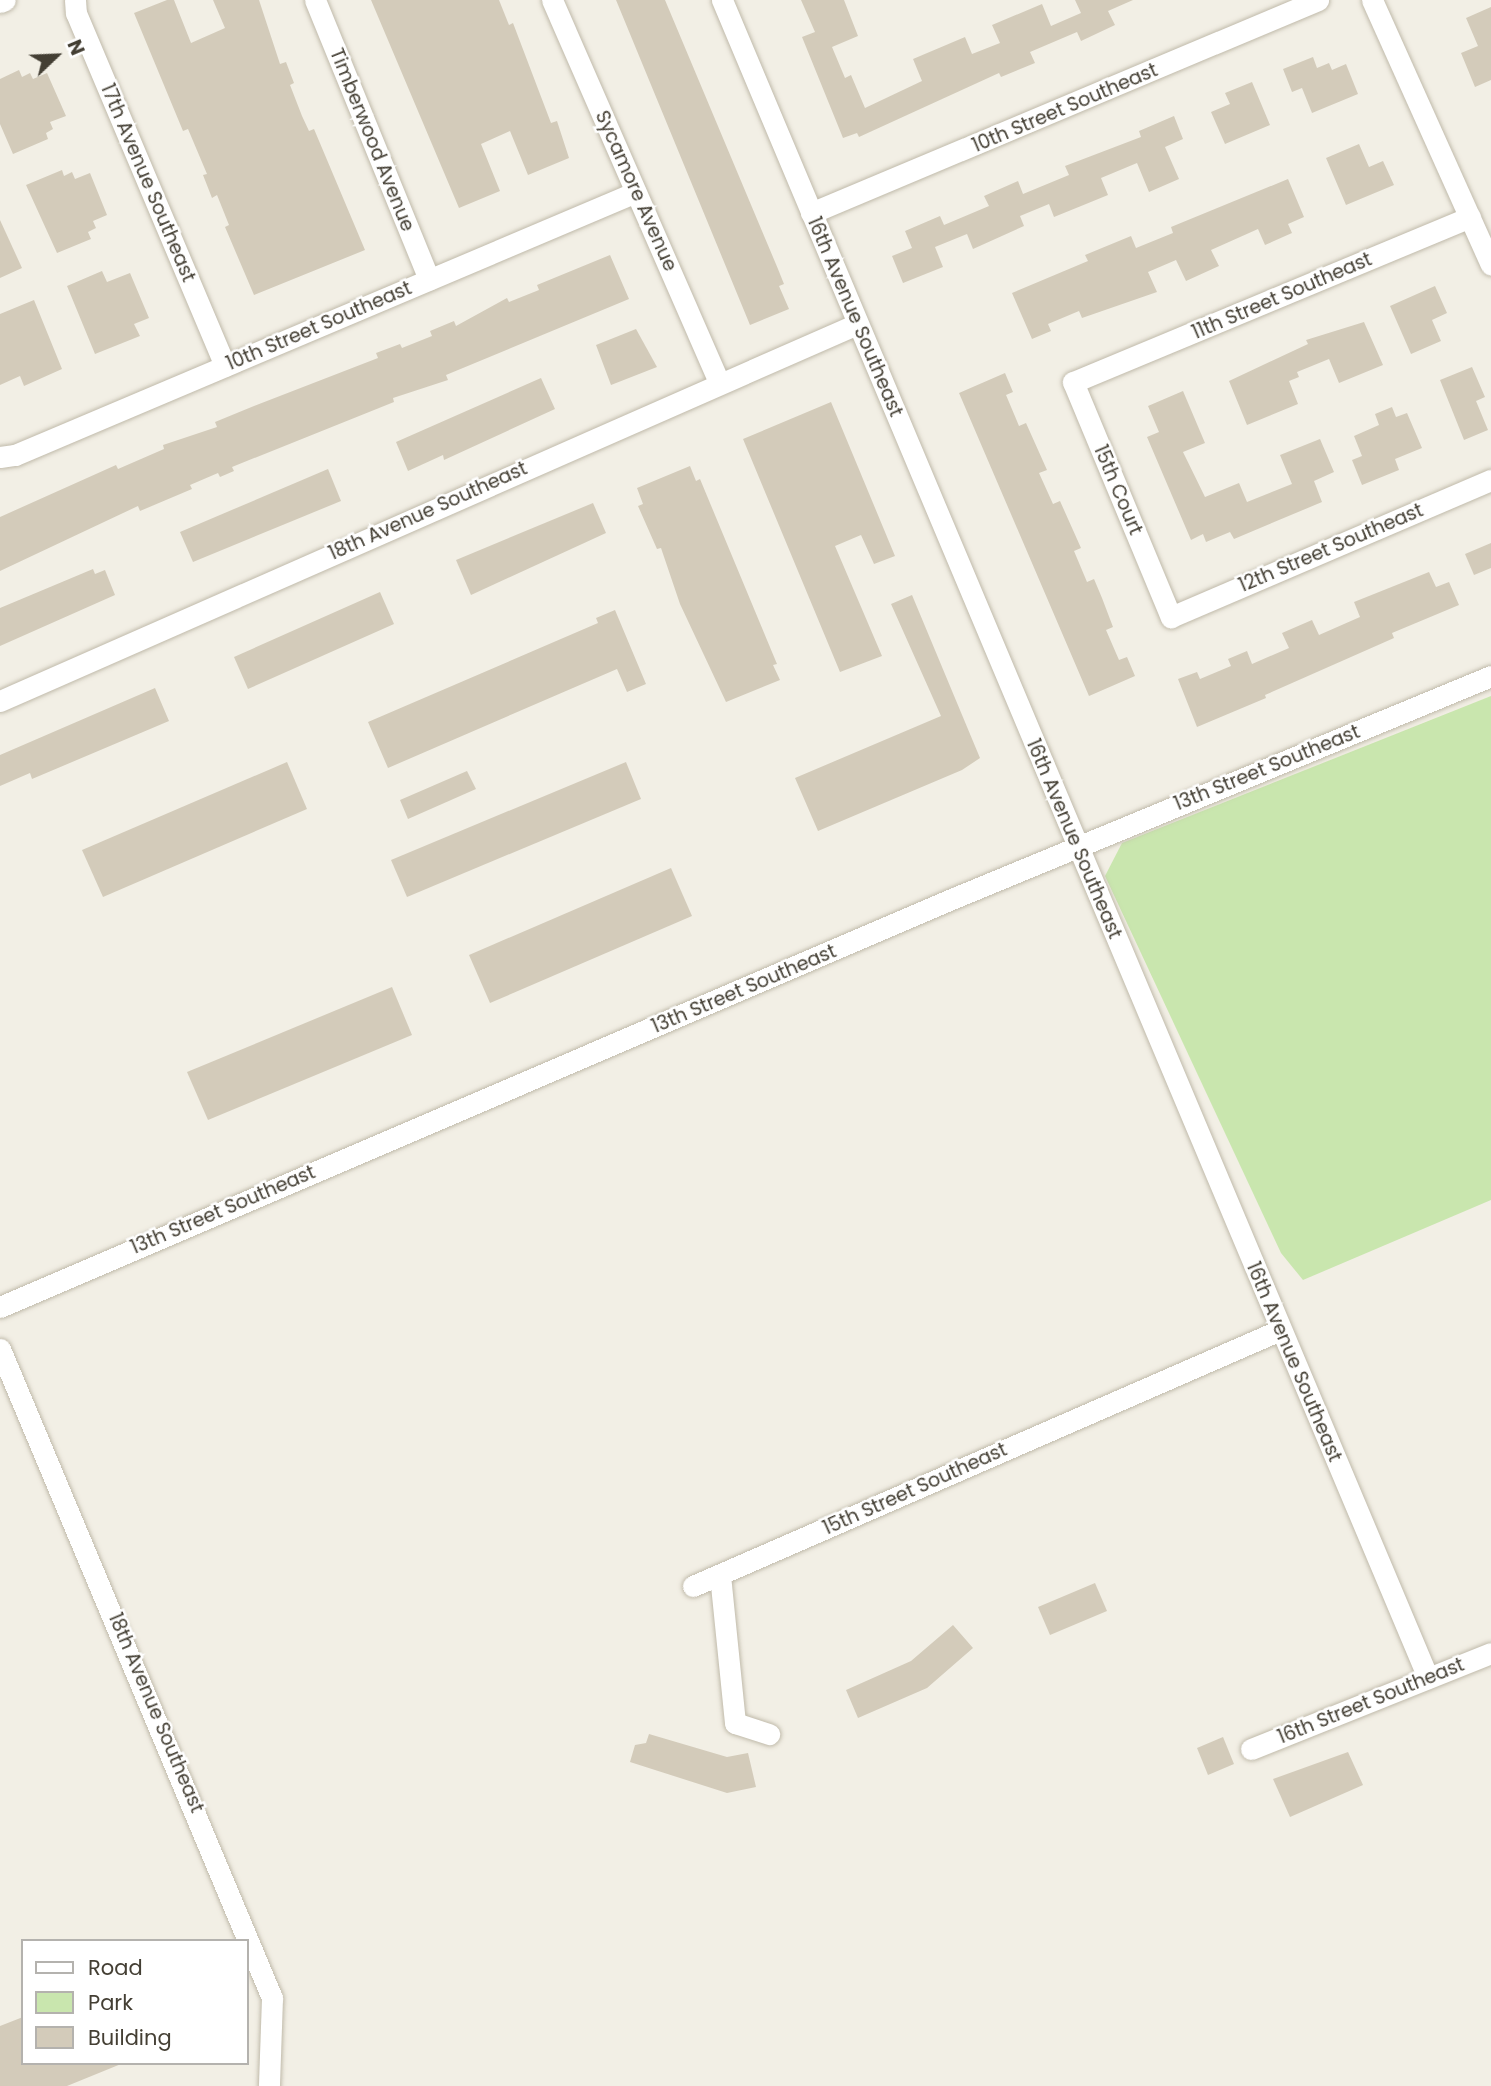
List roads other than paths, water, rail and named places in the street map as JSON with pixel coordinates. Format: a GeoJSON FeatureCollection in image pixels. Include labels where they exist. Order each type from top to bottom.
{"type":"FeatureCollection","features":[{"type":"Feature","properties":{"kind":"street","name":"17th Avenue Southeast"},"geometry":{"type":"LineString","coordinates":[[75,0],[76,13],[225,366]]}},
{"type":"Feature","properties":{"kind":"street","name":"Timberwood Avenue"},"geometry":{"type":"LineString","coordinates":[[315,0],[429,280]]}},
{"type":"Feature","properties":{"kind":"street","name":"Sycamore Avenue"},"geometry":{"type":"LineString","coordinates":[[552,0],[719,383]]}},
{"type":"Feature","properties":{"kind":"street","name":"16th Avenue Southeast"},"geometry":{"type":"LineString","coordinates":[[722,0],[1428,1678]]}},
{"type":"Feature","properties":{"kind":"street","name":"10th Street Southeast"},"geometry":{"type":"LineString","coordinates":[[811,213],[1318,0]]}},
{"type":"Feature","properties":{"kind":"street"},"geometry":{"type":"LineString","coordinates":[[1372,0],[1491,265]]}},
{"type":"Feature","properties":{"kind":"street","name":"10th Street Southeast"},"geometry":{"type":"LineString","coordinates":[[0,457],[15,455],[636,192]]}},
{"type":"Feature","properties":{"kind":"street","name":"11th Street Southeast"},"geometry":{"type":"LineString","coordinates":[[1093,374],[1470,217]]}},
{"type":"Feature","properties":{"kind":"street","name":"18th Avenue Southeast"},"geometry":{"type":"LineString","coordinates":[[0,701],[857,324]]}},
{"type":"Feature","properties":{"kind":"street","name":"15th Court"},"geometry":{"type":"LineString","coordinates":[[1093,374],[1073,382],[1171,617]]}},
{"type":"Feature","properties":{"kind":"street","name":"12th Street Southeast"},"geometry":{"type":"LineString","coordinates":[[1171,617],[1491,480]]}},
{"type":"Feature","properties":{"kind":"street","name":"13th Street Southeast"},"geometry":{"type":"LineString","coordinates":[[0,1307],[1077,846],[1491,676]]}},
{"type":"Feature","properties":{"kind":"street","name":"15th Street Southeast"},"geometry":{"type":"LineString","coordinates":[[720,1575],[1280,1330]]}},
{"type":"Feature","properties":{"kind":"street","name":"18th Avenue Southeast"},"geometry":{"type":"LineString","coordinates":[[0,1349],[247,1939]]}},
{"type":"Feature","properties":{"kind":"street"},"geometry":{"type":"LineString","coordinates":[[693,1587],[720,1575],[735,1723],[769,1734]]}},
{"type":"Feature","properties":{"kind":"street","name":"16th Street Southeast"},"geometry":{"type":"LineString","coordinates":[[1251,1749],[1491,1653]]}},
{"type":"Feature","properties":{"kind":"street","name":"18th Avenue Southeast"},"geometry":{"type":"LineString","coordinates":[[248,1941],[272,1998],[269,2086]]}}]}
